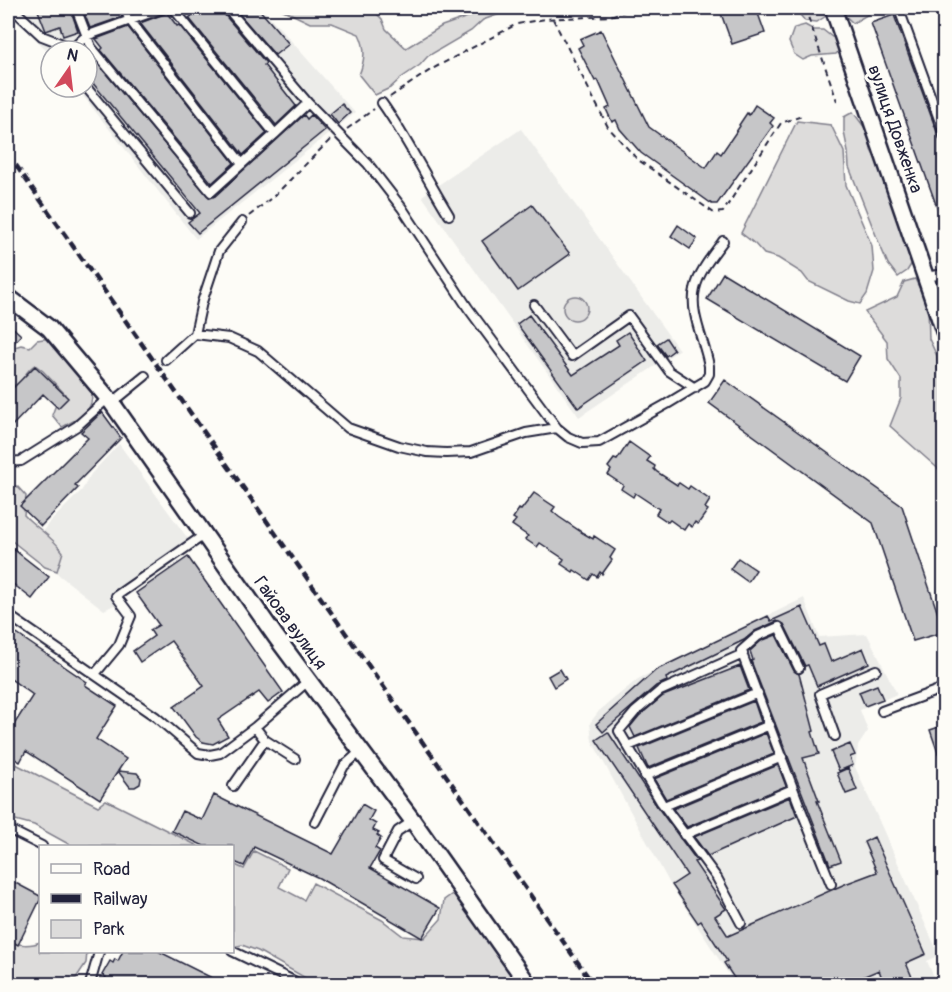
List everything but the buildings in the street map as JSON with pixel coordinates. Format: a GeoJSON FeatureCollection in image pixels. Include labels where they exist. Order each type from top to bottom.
{"type":"FeatureCollection","features":[{"type":"Feature","properties":{"kind":"street","name":"вулиця Довженка"},"geometry":{"type":"LineString","coordinates":[[833,8],[925,278],[940,307],[945,331]]}},
{"type":"Feature","properties":{"kind":"street","name":"Гайова вулиця"},"geometry":{"type":"LineString","coordinates":[[8,297],[49,328],[110,401],[308,681],[413,821],[528,984]]}},
{"type":"Feature","properties":{"kind":"lane"},"geometry":{"type":"LineString","coordinates":[[76,8],[91,47],[211,192],[308,103]]}},
{"type":"Feature","properties":{"kind":"lane"},"geometry":{"type":"LineString","coordinates":[[124,8],[129,19],[242,164]]}},
{"type":"Feature","properties":{"kind":"lane"},"geometry":{"type":"LineString","coordinates":[[83,39],[129,19],[164,8]]}},
{"type":"Feature","properties":{"kind":"lane"},"geometry":{"type":"LineString","coordinates":[[173,8],[276,134]]}},
{"type":"Feature","properties":{"kind":"lane"},"geometry":{"type":"LineString","coordinates":[[226,8],[308,103],[368,165],[402,208],[468,308],[557,428],[568,437],[582,443],[599,442],[705,381],[709,374],[709,366],[694,307],[695,290],[699,279],[723,240]]}},
{"type":"Feature","properties":{"kind":"lane"},"geometry":{"type":"LineString","coordinates":[[16,9],[42,36],[49,39]]}},
{"type":"Feature","properties":{"kind":"lane"},"geometry":{"type":"LineString","coordinates":[[900,9],[945,133]]}},
{"type":"Feature","properties":{"kind":"lane"},"geometry":{"type":"LineString","coordinates":[[96,99],[190,213]]}},
{"type":"Feature","properties":{"kind":"lane"},"geometry":{"type":"LineString","coordinates":[[382,103],[449,214]]}},
{"type":"Feature","properties":{"kind":"lane"},"geometry":{"type":"LineString","coordinates":[[166,360],[195,334],[202,302],[219,251],[242,222]]}},
{"type":"Feature","properties":{"kind":"lane"},"geometry":{"type":"LineString","coordinates":[[925,278],[945,274]]}},
{"type":"Feature","properties":{"kind":"lane"},"geometry":{"type":"LineString","coordinates":[[534,304],[572,356],[629,316],[669,371],[695,388]]}},
{"type":"Feature","properties":{"kind":"lane"},"geometry":{"type":"LineString","coordinates":[[195,334],[229,338],[258,351],[348,428],[399,446],[427,452],[471,452],[526,433],[557,428]]}},
{"type":"Feature","properties":{"kind":"lane"},"geometry":{"type":"LineString","coordinates":[[8,462],[21,461],[77,426],[145,376]]}},
{"type":"Feature","properties":{"kind":"lane"},"geometry":{"type":"LineString","coordinates":[[95,674],[118,645],[131,616],[116,596],[204,535]]}},
{"type":"Feature","properties":{"kind":"lane"},"geometry":{"type":"LineString","coordinates":[[8,615],[156,717],[198,753],[210,755],[220,753],[255,727],[308,681]]}},
{"type":"Feature","properties":{"kind":"lane"},"geometry":{"type":"LineString","coordinates":[[799,668],[779,627],[758,636],[741,651],[831,884]]}},
{"type":"Feature","properties":{"kind":"lane"},"geometry":{"type":"LineString","coordinates":[[741,923],[717,878],[664,806],[620,731],[635,712],[660,691],[743,654]]}},
{"type":"Feature","properties":{"kind":"lane"},"geometry":{"type":"LineString","coordinates":[[835,736],[820,694],[876,670]]}},
{"type":"Feature","properties":{"kind":"lane"},"geometry":{"type":"LineString","coordinates":[[882,711],[945,688]]}},
{"type":"Feature","properties":{"kind":"lane"},"geometry":{"type":"LineString","coordinates":[[628,746],[758,693]]}},
{"type":"Feature","properties":{"kind":"lane"},"geometry":{"type":"LineString","coordinates":[[645,777],[770,725]]}},
{"type":"Feature","properties":{"kind":"lane"},"geometry":{"type":"LineString","coordinates":[[255,727],[266,740],[295,759]]}},
{"type":"Feature","properties":{"kind":"lane"},"geometry":{"type":"LineString","coordinates":[[232,786],[266,740]]}},
{"type":"Feature","properties":{"kind":"lane"},"geometry":{"type":"LineString","coordinates":[[315,822],[344,766],[361,751]]}},
{"type":"Feature","properties":{"kind":"lane"},"geometry":{"type":"LineString","coordinates":[[664,806],[782,757]]}},
{"type":"Feature","properties":{"kind":"lane"},"geometry":{"type":"LineString","coordinates":[[684,835],[793,789]]}},
{"type":"Feature","properties":{"kind":"lane"},"geometry":{"type":"LineString","coordinates":[[413,821],[398,831],[383,860],[417,879]]}},
{"type":"Feature","properties":{"kind":"lane"},"geometry":{"type":"LineString","coordinates":[[8,829],[40,845]]}},
{"type":"Feature","properties":{"kind":"lane"},"geometry":{"type":"LineString","coordinates":[[234,952],[300,984]]}},
{"type":"Feature","properties":{"kind":"lane"},"geometry":{"type":"LineString","coordinates":[[90,984],[98,953]]}},
{"type":"Feature","properties":{"kind":"path"},"geometry":{"type":"LineString","coordinates":[[242,222],[338,134],[432,69],[517,24],[610,15],[634,8]]}},
{"type":"Feature","properties":{"kind":"path"},"geometry":{"type":"LineString","coordinates":[[805,8],[837,101]]}},
{"type":"Feature","properties":{"kind":"path"},"geometry":{"type":"LineString","coordinates":[[552,20],[608,128],[637,159],[714,213],[723,212],[781,123],[802,116]]}},
{"type":"Feature","properties":{"kind":"shaded area"},"geometry":{"type":"Polygon","coordinates":[[[9,8],[262,8],[355,113],[196,239],[85,99],[99,99],[99,39],[39,39],[39,42],[9,8]]]}},
{"type":"Feature","properties":{"kind":"shaded area"},"geometry":{"type":"Polygon","coordinates":[[[521,129],[679,350],[579,417],[422,196],[521,129]]]}},
{"type":"Feature","properties":{"kind":"shaded area"},"geometry":{"type":"Polygon","coordinates":[[[119,444],[194,547],[104,610],[59,575],[33,545],[48,524],[82,490],[91,474],[119,444]]]}},
{"type":"Feature","properties":{"kind":"shaded area"},"geometry":{"type":"Polygon","coordinates":[[[804,598],[819,637],[867,634],[897,694],[860,710],[868,731],[858,746],[855,767],[939,955],[927,961],[937,984],[735,984],[670,884],[592,741],[590,723],[599,711],[638,679],[804,598]]]}},
{"type":"Feature","properties":{"kind":"green space"},"geometry":{"type":"Polygon","coordinates":[[[279,8],[378,8],[374,11],[382,19],[386,29],[406,48],[442,26],[476,14],[483,8],[516,8],[483,20],[471,31],[428,56],[390,88],[375,95],[359,75],[364,54],[359,34],[332,23],[310,23],[279,8]]]}},
{"type":"Feature","properties":{"kind":"green space"},"geometry":{"type":"Polygon","coordinates":[[[798,8],[824,8],[826,16],[817,22],[805,21],[797,11],[798,8]]]}},
{"type":"Feature","properties":{"kind":"green space"},"geometry":{"type":"Polygon","coordinates":[[[840,8],[873,8],[867,15],[853,23],[839,10],[840,8]]]}},
{"type":"Feature","properties":{"kind":"green space"},"geometry":{"type":"Polygon","coordinates":[[[805,25],[814,30],[823,30],[832,37],[841,38],[844,45],[836,54],[812,56],[803,60],[794,54],[789,42],[794,28],[805,25]]]}},
{"type":"Feature","properties":{"kind":"green space"},"geometry":{"type":"Polygon","coordinates":[[[853,112],[868,132],[871,150],[882,172],[907,242],[912,263],[907,271],[898,277],[888,264],[849,167],[844,117],[853,112]]]}},
{"type":"Feature","properties":{"kind":"green space"},"geometry":{"type":"Polygon","coordinates":[[[797,121],[831,125],[844,152],[846,185],[872,246],[874,271],[867,294],[860,304],[808,281],[802,273],[778,258],[764,254],[741,233],[797,121]]]}},
{"type":"Feature","properties":{"kind":"green space"},"geometry":{"type":"Polygon","coordinates":[[[915,279],[928,306],[929,339],[937,356],[938,370],[944,377],[944,496],[943,473],[890,426],[901,398],[901,379],[888,359],[887,341],[865,312],[897,297],[904,282],[915,279]]]}},
{"type":"Feature","properties":{"kind":"green space"},"geometry":{"type":"Polygon","coordinates":[[[575,296],[583,300],[587,308],[583,316],[575,320],[567,316],[563,308],[567,300],[575,296]]]}},
{"type":"Feature","properties":{"kind":"green space"},"geometry":{"type":"Polygon","coordinates":[[[57,337],[86,377],[92,395],[87,411],[62,427],[52,415],[65,394],[35,365],[21,381],[8,390],[8,349],[21,345],[30,347],[37,340],[57,337]]]}},
{"type":"Feature","properties":{"kind":"green space"},"geometry":{"type":"Polygon","coordinates":[[[17,486],[26,496],[24,515],[63,552],[57,571],[45,567],[8,538],[8,487],[17,486]]]}},
{"type":"Feature","properties":{"kind":"green space"},"geometry":{"type":"Polygon","coordinates":[[[8,760],[98,806],[106,800],[196,845],[70,845],[34,825],[8,818],[8,760]]]}},
{"type":"Feature","properties":{"kind":"green space"},"geometry":{"type":"Polygon","coordinates":[[[254,851],[288,868],[279,887],[304,900],[313,883],[382,920],[403,936],[424,938],[441,919],[444,900],[458,890],[519,979],[519,984],[316,984],[258,951],[242,945],[234,947],[234,864],[244,869],[254,851]]]}},
{"type":"Feature","properties":{"kind":"green space"},"geometry":{"type":"Polygon","coordinates":[[[8,942],[24,945],[39,942],[39,953],[87,953],[86,963],[76,978],[35,984],[8,975],[8,942]]]}},
{"type":"Feature","properties":{"kind":"railway"},"geometry":{"type":"LineString","coordinates":[[8,154],[593,984]]}}]}
